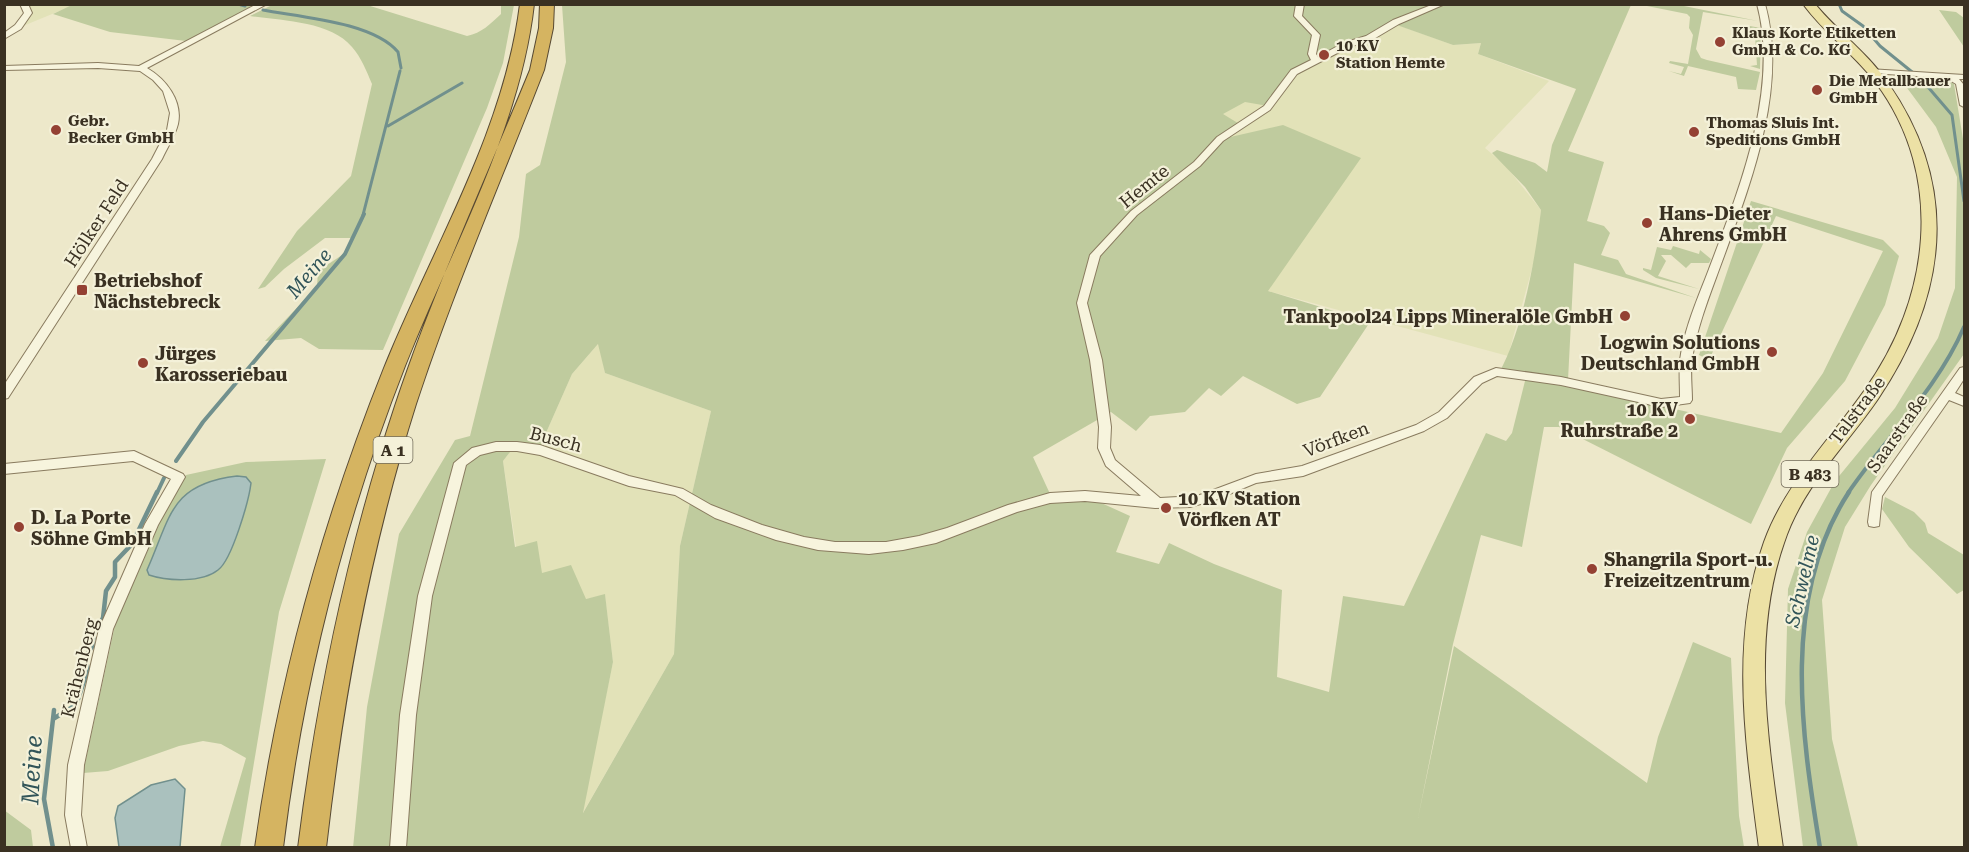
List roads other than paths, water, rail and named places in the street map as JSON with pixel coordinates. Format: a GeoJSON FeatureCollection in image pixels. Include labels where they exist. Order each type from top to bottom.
{"type":"FeatureCollection","features":[{"type":"Feature","properties":{"kind":"highway","name":"A 1"},"geometry":{"type":"LineString","coordinates":[[269,848],[281,753],[292,701],[315,603],[337,529],[394,369],[491,141],[527,67],[527,4]]}},
{"type":"Feature","properties":{"kind":"highway","name":"A 1"},"geometry":{"type":"LineString","coordinates":[[312,848],[328,718],[347,618],[380,491],[428,343],[527,67],[547,4]]}},
{"type":"Feature","properties":{"kind":"main road","name":"Talstraße"},"geometry":{"type":"LineString","coordinates":[[1771,848],[1759,739],[1755,672],[1758,606],[1764,572],[1781,525],[1806,480],[1871,394],[1892,360],[1920,297],[1930,245],[1930,197],[1920,148],[1905,119],[1872,71],[1808,4]]}},
{"type":"Feature","properties":{"kind":"street"},"geometry":{"type":"LineString","coordinates":[[4,37],[18,27],[28,13],[24,4]]}},
{"type":"Feature","properties":{"kind":"street"},"geometry":{"type":"LineString","coordinates":[[4,68],[111,66],[141,68],[264,4]]}},
{"type":"Feature","properties":{"kind":"street"},"geometry":{"type":"LineString","coordinates":[[1300,4],[1298,16],[1316,35],[1312,54],[1315,59]]}},
{"type":"Feature","properties":{"kind":"street","name":"Hemte"},"geometry":{"type":"LineString","coordinates":[[1155,501],[1110,463],[1104,448],[1105,427],[1096,360],[1082,303],[1095,255],[1134,213],[1197,164],[1229,132],[1260,114],[1294,72],[1315,59],[1442,4]]}},
{"type":"Feature","properties":{"kind":"street","name":"Vörfken"},"geometry":{"type":"LineString","coordinates":[[950,533],[1010,509],[1052,497],[1098,496],[1130,501],[1188,502],[1206,499],[1257,478],[1303,471],[1420,428],[1443,415],[1478,380],[1496,372],[1561,381],[1661,403],[1686,400],[1686,360],[1698,313],[1739,203],[1762,114],[1768,58],[1767,22],[1761,4]]}},
{"type":"Feature","properties":{"kind":"street","name":"Hölker Feld"},"geometry":{"type":"LineString","coordinates":[[4,395],[157,159],[174,122],[172,99],[157,80],[141,68]]}},
{"type":"Feature","properties":{"kind":"street"},"geometry":{"type":"LineString","coordinates":[[1872,71],[1963,77]]}},
{"type":"Feature","properties":{"kind":"street"},"geometry":{"type":"LineString","coordinates":[[1947,76],[1960,82],[1965,105]]}},
{"type":"Feature","properties":{"kind":"street","name":"Saarstraße"},"geometry":{"type":"LineString","coordinates":[[1874,522],[1876,495],[1946,394],[1965,371]]}},
{"type":"Feature","properties":{"kind":"street"},"geometry":{"type":"LineString","coordinates":[[1946,394],[1965,402]]}},
{"type":"Feature","properties":{"kind":"street","name":"Busch"},"geometry":{"type":"LineString","coordinates":[[398,848],[408,715],[425,596],[460,464],[468,455],[480,448],[540,450],[625,480],[682,493],[705,508],[751,526],[817,544],[876,549],[950,533]]}},
{"type":"Feature","properties":{"kind":"street","name":"Krähenberg"},"geometry":{"type":"LineString","coordinates":[[4,469],[134,456],[179,477],[152,524],[106,629],[76,765],[74,815],[79,848]]}},
{"type":"Feature","properties":{"kind":"water"},"geometry":{"type":"Polygon","coordinates":[[[237,476],[246,477],[251,483],[239,529],[229,555],[218,570],[194,579],[165,579],[149,575],[147,570],[168,519],[185,495],[198,486],[237,476]]]}},
{"type":"Feature","properties":{"kind":"water"},"geometry":{"type":"Polygon","coordinates":[[[175,779],[185,789],[180,847],[119,847],[115,818],[118,806],[151,785],[175,779]]]}},
{"type":"Feature","properties":{"kind":"waterway","name":"Meine"},"geometry":{"type":"LineString","coordinates":[[238,4],[245,6]]}},
{"type":"Feature","properties":{"kind":"waterway","name":"Schwelme"},"geometry":{"type":"LineString","coordinates":[[1839,4],[1842,11],[1863,26],[1880,46],[1922,80],[1952,115],[1964,201]]}},
{"type":"Feature","properties":{"kind":"waterway","name":"Meine"},"geometry":{"type":"LineString","coordinates":[[263,10],[335,22],[372,34],[387,42],[398,52],[401,68]]}},
{"type":"Feature","properties":{"kind":"waterway","name":"Meine"},"geometry":{"type":"LineString","coordinates":[[363,215],[400,71]]}},
{"type":"Feature","properties":{"kind":"waterway"},"geometry":{"type":"LineString","coordinates":[[388,126],[462,83]]}},
{"type":"Feature","properties":{"kind":"waterway","name":"Meine"},"geometry":{"type":"LineString","coordinates":[[176,461],[203,422],[345,254],[364,214]]}},
{"type":"Feature","properties":{"kind":"waterway","name":"Schwelme"},"geometry":{"type":"LineString","coordinates":[[1848,493],[1940,372],[1964,327]]}},
{"type":"Feature","properties":{"kind":"waterway","name":"Meine"},"geometry":{"type":"LineString","coordinates":[[157,493],[164,478]]}},
{"type":"Feature","properties":{"kind":"waterway","name":"Meine"},"geometry":{"type":"LineString","coordinates":[[53,719],[76,705],[88,669],[85,657],[92,647],[94,633],[103,618],[106,591],[115,577],[115,562],[132,544],[157,492]]}},
{"type":"Feature","properties":{"kind":"waterway","name":"Schwelme"},"geometry":{"type":"LineString","coordinates":[[1820,848],[1803,712],[1802,666],[1805,620],[1813,575],[1827,532],[1849,492]]}},
{"type":"Feature","properties":{"kind":"waterway","name":"Meine"},"geometry":{"type":"LineString","coordinates":[[53,719],[54,710]]}},
{"type":"Feature","properties":{"kind":"waterway","name":"Meine"},"geometry":{"type":"LineString","coordinates":[[53,719],[44,799],[53,848]]}},
{"type":"Feature","properties":{"kind":"place","name":"Klaus Korte Etiketten GmbH & Co. KG"},"geometry":{"type":"Point","coordinates":[1720,42]}},
{"type":"Feature","properties":{"kind":"place","name":"10 KV Station Hemte"},"geometry":{"type":"Point","coordinates":[1324,55]}},
{"type":"Feature","properties":{"kind":"place","name":"Die Metallbauer GmbH"},"geometry":{"type":"Point","coordinates":[1817,90]}},
{"type":"Feature","properties":{"kind":"place","name":"Gebr. Becker GmbH"},"geometry":{"type":"Point","coordinates":[56,130]}},
{"type":"Feature","properties":{"kind":"place","name":"Thomas Sluis Int. Speditions GmbH"},"geometry":{"type":"Point","coordinates":[1694,132]}},
{"type":"Feature","properties":{"kind":"place","name":"Hans-Dieter Ahrens GmbH"},"geometry":{"type":"Point","coordinates":[1647,223]}},
{"type":"Feature","properties":{"kind":"place","name":"Betriebshof Nächstebreck"},"geometry":{"type":"Point","coordinates":[82,290]}},
{"type":"Feature","properties":{"kind":"place","name":"Tankpool24 Lipps Mineralöle GmbH"},"geometry":{"type":"Point","coordinates":[1625,316]}},
{"type":"Feature","properties":{"kind":"place","name":"Logwin Solutions Deutschland GmbH"},"geometry":{"type":"Point","coordinates":[1772,352]}},
{"type":"Feature","properties":{"kind":"place","name":"Jürges Karosseriebau"},"geometry":{"type":"Point","coordinates":[143,363]}},
{"type":"Feature","properties":{"kind":"place","name":"10 KV Ruhrstraße 2"},"geometry":{"type":"Point","coordinates":[1690,419]}},
{"type":"Feature","properties":{"kind":"place","name":"10 KV Station Vörfken AT"},"geometry":{"type":"Point","coordinates":[1166,508]}},
{"type":"Feature","properties":{"kind":"place","name":"D. La Porte Söhne GmbH"},"geometry":{"type":"Point","coordinates":[19,527]}},
{"type":"Feature","properties":{"kind":"place","name":"Shangrila Sport-u. Freizeitzentrum"},"geometry":{"type":"Point","coordinates":[1592,569]}}]}
